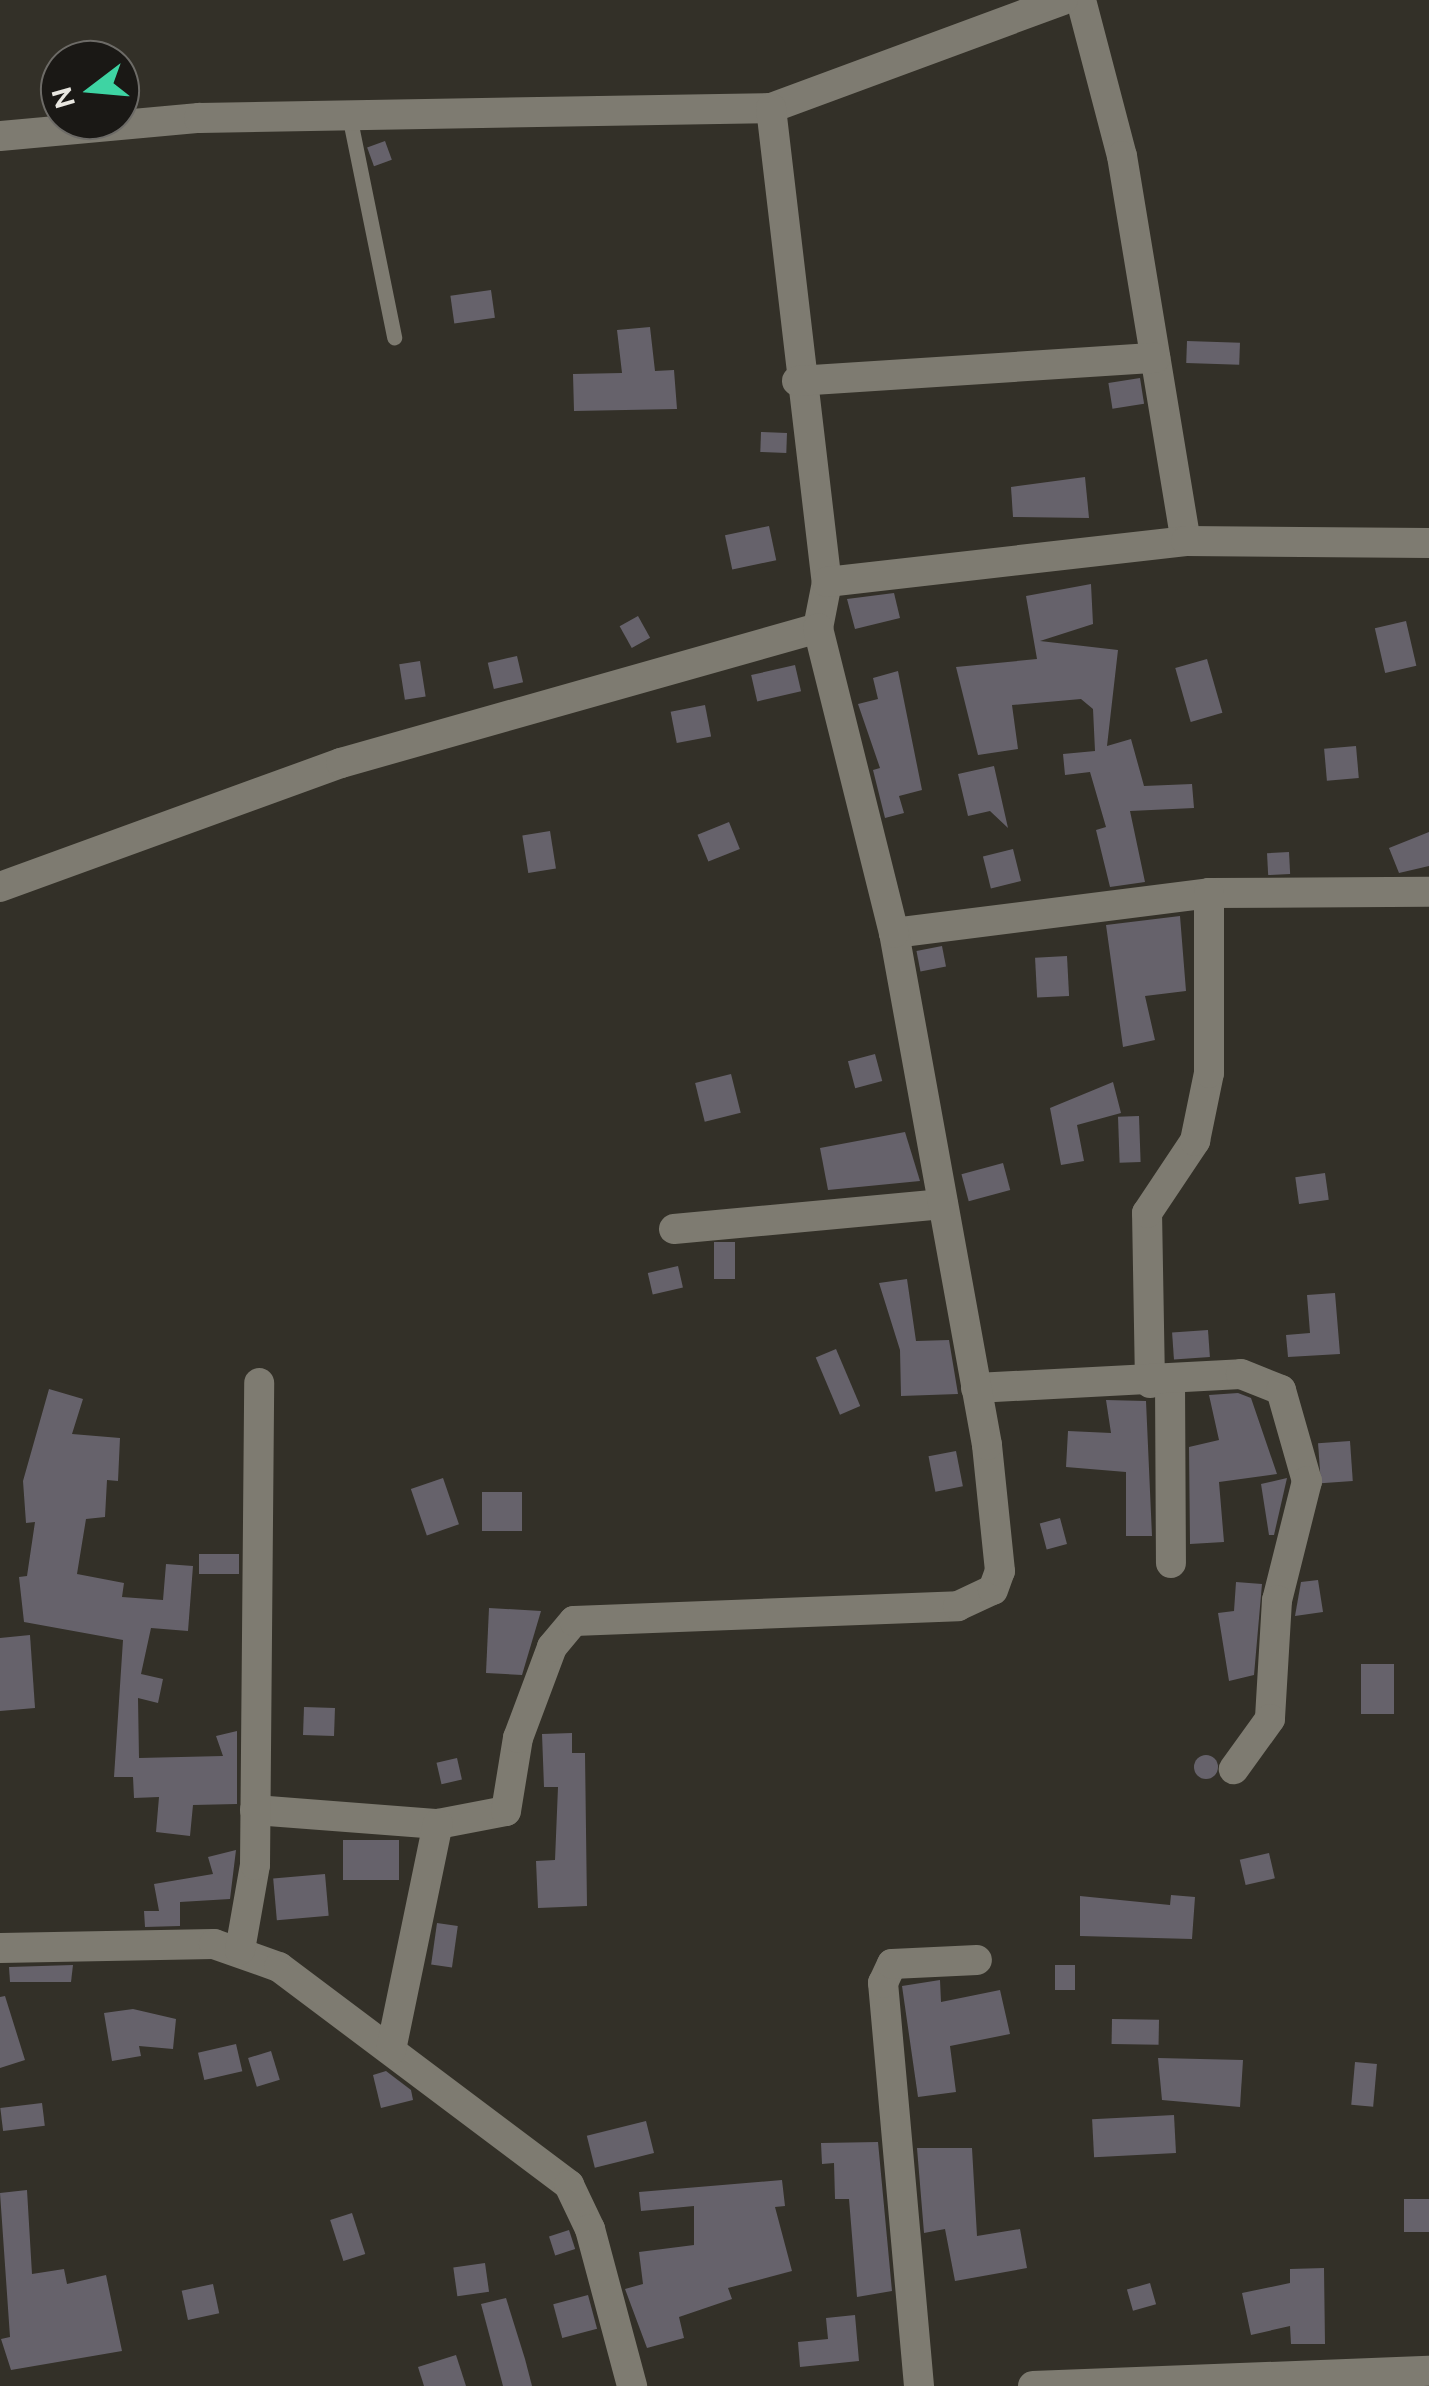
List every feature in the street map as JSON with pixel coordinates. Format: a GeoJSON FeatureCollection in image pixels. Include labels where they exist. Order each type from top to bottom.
{"type":"FeatureCollection","features":[{"type":"Feature","properties":{"kind":"street"},"geometry":{"type":"LineString","coordinates":[[0,136],[349,115],[771,108],[1064,0]]}},
{"type":"Feature","properties":{"kind":"street"},"geometry":{"type":"LineString","coordinates":[[1081,0],[1122,156],[1186,541]]}},
{"type":"Feature","properties":{"kind":"street"},"geometry":{"type":"LineString","coordinates":[[255,1810],[438,1824],[506,1810],[518,1738],[552,1647],[574,1621],[958,1606],[993,1590],[1000,1571],[976,1388],[894,934],[818,628],[828,582],[797,381],[771,108]]}},
{"type":"Feature","properties":{"kind":"street"},"geometry":{"type":"LineString","coordinates":[[797,381],[1156,358]]}},
{"type":"Feature","properties":{"kind":"street"},"geometry":{"type":"LineString","coordinates":[[828,582],[1186,541],[1429,542]]}},
{"type":"Feature","properties":{"kind":"street"},"geometry":{"type":"LineString","coordinates":[[0,887],[341,763],[818,628]]}},
{"type":"Feature","properties":{"kind":"street"},"geometry":{"type":"LineString","coordinates":[[894,934],[1210,892],[1429,892]]}},
{"type":"Feature","properties":{"kind":"street"},"geometry":{"type":"LineString","coordinates":[[1171,1563],[1147,1213],[1195,1141],[1209,1073],[1210,892]]}},
{"type":"Feature","properties":{"kind":"street"},"geometry":{"type":"LineString","coordinates":[[674,1229],[943,1204]]}},
{"type":"Feature","properties":{"kind":"street"},"geometry":{"type":"LineString","coordinates":[[976,1388],[1269,1380],[1305,1456],[1304,1511],[1277,1600],[1270,1718],[1234,1769]]}},
{"type":"Feature","properties":{"kind":"street"},"geometry":{"type":"LineString","coordinates":[[240,1950],[255,1810],[259,1383]]}},
{"type":"Feature","properties":{"kind":"street"},"geometry":{"type":"LineString","coordinates":[[391,2050],[438,1824]]}},
{"type":"Feature","properties":{"kind":"street"},"geometry":{"type":"LineString","coordinates":[[0,1948],[240,1950],[279,1967],[546,2162],[579,2198],[632,2386]]}},
{"type":"Feature","properties":{"kind":"street"},"geometry":{"type":"LineString","coordinates":[[919,2386],[882,1982],[892,1964],[976,1960]]}},
{"type":"Feature","properties":{"kind":"street"},"geometry":{"type":"LineString","coordinates":[[1033,2386],[1429,2372]]}},
{"type":"Feature","properties":{"kind":"lane"},"geometry":{"type":"LineString","coordinates":[[349,115],[394,338]]}},
{"type":"Feature","properties":{"kind":"building"},"geometry":{"type":"Polygon","coordinates":[[[385,141],[392,160],[374,166],[367,147],[385,141]]]}},
{"type":"Feature","properties":{"kind":"building"},"geometry":{"type":"Polygon","coordinates":[[[491,290],[495,318],[454,323],[450,296],[491,290]]]}},
{"type":"Feature","properties":{"kind":"building"},"geometry":{"type":"Polygon","coordinates":[[[650,327],[655,371],[674,370],[677,409],[574,411],[573,374],[622,373],[617,330],[650,327]]]}},
{"type":"Feature","properties":{"kind":"building"},"geometry":{"type":"Polygon","coordinates":[[[1187,341],[1240,343],[1239,365],[1186,363],[1187,341]]]}},
{"type":"Feature","properties":{"kind":"building"},"geometry":{"type":"Polygon","coordinates":[[[1140,378],[1144,404],[1112,409],[1108,383],[1140,378]]]}},
{"type":"Feature","properties":{"kind":"building"},"geometry":{"type":"Polygon","coordinates":[[[761,432],[787,433],[786,453],[760,452],[761,432]]]}},
{"type":"Feature","properties":{"kind":"building"},"geometry":{"type":"Polygon","coordinates":[[[1085,477],[1089,518],[1013,517],[1011,487],[1085,477]]]}},
{"type":"Feature","properties":{"kind":"building"},"geometry":{"type":"Polygon","coordinates":[[[769,526],[776,560],[732,570],[725,535],[769,526]]]}},
{"type":"Feature","properties":{"kind":"building"},"geometry":{"type":"Polygon","coordinates":[[[1091,584],[1093,624],[1040,641],[1118,650],[1107,746],[1131,739],[1144,786],[1192,784],[1194,808],[1130,811],[1145,882],[1110,887],[1096,830],[1106,827],[1090,772],[1065,775],[1063,754],[1095,751],[1093,709],[1081,699],[1012,705],[1018,749],[978,755],[956,667],[1037,659],[1026,596],[1091,584]]]}},
{"type":"Feature","properties":{"kind":"building"},"geometry":{"type":"Polygon","coordinates":[[[894,593],[900,618],[855,629],[847,599],[894,593]]]}},
{"type":"Feature","properties":{"kind":"building"},"geometry":{"type":"Polygon","coordinates":[[[638,616],[650,638],[632,648],[620,626],[638,616]]]}},
{"type":"Feature","properties":{"kind":"building"},"geometry":{"type":"Polygon","coordinates":[[[1406,621],[1416,666],[1385,673],[1375,628],[1406,621]]]}},
{"type":"Feature","properties":{"kind":"building"},"geometry":{"type":"Polygon","coordinates":[[[517,656],[523,682],[494,689],[488,663],[517,656]]]}},
{"type":"Feature","properties":{"kind":"building"},"geometry":{"type":"Polygon","coordinates":[[[1207,659],[1222,713],[1191,722],[1175,668],[1207,659]]]}},
{"type":"Feature","properties":{"kind":"building"},"geometry":{"type":"Polygon","coordinates":[[[420,661],[426,697],[405,700],[399,664],[420,661]]]}},
{"type":"Feature","properties":{"kind":"building"},"geometry":{"type":"Polygon","coordinates":[[[795,665],[801,691],[757,701],[751,675],[795,665]]]}},
{"type":"Feature","properties":{"kind":"building"},"geometry":{"type":"Polygon","coordinates":[[[898,671],[922,790],[899,796],[904,813],[885,818],[873,770],[880,768],[858,704],[878,699],[873,678],[898,671]]]}},
{"type":"Feature","properties":{"kind":"building"},"geometry":{"type":"Polygon","coordinates":[[[705,705],[711,736],[677,743],[671,712],[705,705]]]}},
{"type":"Feature","properties":{"kind":"building"},"geometry":{"type":"Polygon","coordinates":[[[1356,746],[1359,778],[1327,781],[1324,749],[1356,746]]]}},
{"type":"Feature","properties":{"kind":"building"},"geometry":{"type":"Polygon","coordinates":[[[994,766],[1008,828],[990,811],[968,816],[958,774],[994,766]]]}},
{"type":"Feature","properties":{"kind":"building"},"geometry":{"type":"Polygon","coordinates":[[[729,822],[740,849],[708,862],[697,835],[729,822]]]}},
{"type":"Feature","properties":{"kind":"building"},"geometry":{"type":"Polygon","coordinates":[[[550,831],[556,869],[528,873],[522,835],[550,831]]]}},
{"type":"Feature","properties":{"kind":"building"},"geometry":{"type":"Polygon","coordinates":[[[1429,832],[1429,866],[1399,873],[1389,848],[1429,832]]]}},
{"type":"Feature","properties":{"kind":"building"},"geometry":{"type":"Polygon","coordinates":[[[1013,849],[1021,881],[991,889],[983,856],[1013,849]]]}},
{"type":"Feature","properties":{"kind":"building"},"geometry":{"type":"Polygon","coordinates":[[[1289,852],[1290,874],[1268,875],[1267,853],[1289,852]]]}},
{"type":"Feature","properties":{"kind":"building"},"geometry":{"type":"Polygon","coordinates":[[[1180,916],[1186,991],[1145,996],[1155,1040],[1123,1047],[1106,925],[1180,916]]]}},
{"type":"Feature","properties":{"kind":"building"},"geometry":{"type":"Polygon","coordinates":[[[942,946],[946,967],[920,972],[916,951],[942,946]]]}},
{"type":"Feature","properties":{"kind":"building"},"geometry":{"type":"Polygon","coordinates":[[[1067,956],[1069,996],[1037,998],[1035,958],[1067,956]]]}},
{"type":"Feature","properties":{"kind":"building"},"geometry":{"type":"Polygon","coordinates":[[[875,1054],[882,1081],[855,1088],[848,1061],[875,1054]]]}},
{"type":"Feature","properties":{"kind":"building"},"geometry":{"type":"Polygon","coordinates":[[[731,1074],[741,1113],[705,1122],[695,1083],[731,1074]]]}},
{"type":"Feature","properties":{"kind":"building"},"geometry":{"type":"Polygon","coordinates":[[[1113,1082],[1121,1113],[1077,1125],[1084,1161],[1061,1165],[1050,1108],[1113,1082]]]}},
{"type":"Feature","properties":{"kind":"building"},"geometry":{"type":"Polygon","coordinates":[[[1139,1116],[1141,1162],[1120,1163],[1118,1117],[1139,1116]]]}},
{"type":"Feature","properties":{"kind":"building"},"geometry":{"type":"Polygon","coordinates":[[[905,1132],[920,1181],[828,1190],[820,1148],[905,1132]]]}},
{"type":"Feature","properties":{"kind":"building"},"geometry":{"type":"Polygon","coordinates":[[[1003,1163],[1010,1190],[969,1201],[961,1174],[1003,1163]]]}},
{"type":"Feature","properties":{"kind":"building"},"geometry":{"type":"Polygon","coordinates":[[[1325,1173],[1329,1200],[1299,1204],[1295,1177],[1325,1173]]]}},
{"type":"Feature","properties":{"kind":"building"},"geometry":{"type":"Polygon","coordinates":[[[714,1242],[735,1242],[735,1279],[714,1279],[714,1242]]]}},
{"type":"Feature","properties":{"kind":"building"},"geometry":{"type":"Polygon","coordinates":[[[678,1266],[683,1287],[653,1294],[648,1273],[678,1266]]]}},
{"type":"Feature","properties":{"kind":"building"},"geometry":{"type":"Polygon","coordinates":[[[907,1279],[916,1341],[949,1340],[958,1394],[901,1396],[900,1350],[879,1283],[907,1279]]]}},
{"type":"Feature","properties":{"kind":"building"},"geometry":{"type":"Polygon","coordinates":[[[1335,1293],[1340,1354],[1288,1357],[1286,1335],[1310,1333],[1307,1295],[1335,1293]]]}},
{"type":"Feature","properties":{"kind":"building"},"geometry":{"type":"Polygon","coordinates":[[[1208,1330],[1210,1357],[1174,1359],[1172,1333],[1208,1330]]]}},
{"type":"Feature","properties":{"kind":"building"},"geometry":{"type":"Polygon","coordinates":[[[836,1349],[860,1406],[840,1415],[816,1358],[836,1349]]]}},
{"type":"Feature","properties":{"kind":"building"},"geometry":{"type":"Polygon","coordinates":[[[49,1389],[83,1399],[72,1434],[120,1438],[118,1481],[107,1480],[105,1517],[86,1519],[77,1574],[124,1583],[122,1597],[163,1600],[166,1564],[193,1566],[188,1631],[151,1628],[141,1674],[163,1679],[158,1703],[138,1698],[139,1758],[223,1756],[216,1736],[237,1731],[237,1804],[193,1805],[190,1836],[156,1832],[159,1797],[134,1798],[133,1777],[114,1777],[123,1640],[24,1622],[19,1577],[27,1576],[35,1522],[26,1523],[23,1481],[49,1389]]]}},
{"type":"Feature","properties":{"kind":"building"},"geometry":{"type":"Polygon","coordinates":[[[1238,1393],[1251,1398],[1277,1474],[1219,1482],[1224,1542],[1190,1544],[1189,1447],[1219,1440],[1209,1395],[1238,1393]]]}},
{"type":"Feature","properties":{"kind":"building"},"geometry":{"type":"Polygon","coordinates":[[[1106,1400],[1146,1401],[1152,1536],[1126,1536],[1126,1472],[1066,1467],[1068,1431],[1111,1433],[1106,1400]]]}},
{"type":"Feature","properties":{"kind":"building"},"geometry":{"type":"Polygon","coordinates":[[[1350,1441],[1353,1481],[1321,1483],[1318,1443],[1350,1441]]]}},
{"type":"Feature","properties":{"kind":"building"},"geometry":{"type":"Polygon","coordinates":[[[956,1451],[963,1486],[935,1492],[929,1456],[956,1451]]]}},
{"type":"Feature","properties":{"kind":"building"},"geometry":{"type":"Polygon","coordinates":[[[443,1478],[459,1524],[427,1535],[411,1489],[443,1478]]]}},
{"type":"Feature","properties":{"kind":"building"},"geometry":{"type":"Polygon","coordinates":[[[1287,1478],[1274,1535],[1269,1535],[1261,1484],[1287,1478]]]}},
{"type":"Feature","properties":{"kind":"building"},"geometry":{"type":"Polygon","coordinates":[[[482,1492],[522,1492],[522,1531],[482,1531],[482,1492]]]}},
{"type":"Feature","properties":{"kind":"building"},"geometry":{"type":"Polygon","coordinates":[[[1060,1518],[1067,1544],[1047,1550],[1040,1523],[1060,1518]]]}},
{"type":"Feature","properties":{"kind":"building"},"geometry":{"type":"Polygon","coordinates":[[[199,1554],[239,1554],[239,1574],[199,1574],[199,1554]]]}},
{"type":"Feature","properties":{"kind":"building"},"geometry":{"type":"Polygon","coordinates":[[[1318,1580],[1323,1612],[1295,1616],[1301,1582],[1318,1580]]]}},
{"type":"Feature","properties":{"kind":"building"},"geometry":{"type":"Polygon","coordinates":[[[1236,1582],[1262,1584],[1254,1675],[1229,1681],[1218,1613],[1234,1611],[1236,1582]]]}},
{"type":"Feature","properties":{"kind":"building"},"geometry":{"type":"Polygon","coordinates":[[[489,1608],[541,1611],[522,1675],[486,1673],[489,1608]]]}},
{"type":"Feature","properties":{"kind":"building"},"geometry":{"type":"Polygon","coordinates":[[[30,1635],[35,1708],[0,1711],[0,1638],[30,1635]]]}},
{"type":"Feature","properties":{"kind":"building"},"geometry":{"type":"Polygon","coordinates":[[[1361,1664],[1394,1664],[1394,1714],[1361,1714],[1361,1664]]]}},
{"type":"Feature","properties":{"kind":"building"},"geometry":{"type":"Polygon","coordinates":[[[304,1707],[335,1708],[334,1736],[303,1735],[304,1707]]]}},
{"type":"Feature","properties":{"kind":"building"},"geometry":{"type":"Polygon","coordinates":[[[572,1733],[572,1753],[585,1753],[587,1906],[538,1908],[536,1861],[555,1860],[558,1787],[544,1787],[542,1734],[572,1733]]]}},
{"type":"Feature","properties":{"kind":"building"},"geometry":{"type":"Polygon","coordinates":[[[1206,1755],[1218,1767],[1206,1779],[1194,1767],[1206,1755]]]}},
{"type":"Feature","properties":{"kind":"building"},"geometry":{"type":"Polygon","coordinates":[[[457,1758],[462,1779],[441,1784],[437,1763],[457,1758]]]}},
{"type":"Feature","properties":{"kind":"building"},"geometry":{"type":"Polygon","coordinates":[[[343,1840],[399,1840],[399,1880],[343,1880],[343,1840]]]}},
{"type":"Feature","properties":{"kind":"building"},"geometry":{"type":"Polygon","coordinates":[[[236,1850],[230,1899],[180,1902],[180,1926],[145,1927],[144,1911],[159,1911],[154,1884],[213,1874],[208,1857],[236,1850]]]}},
{"type":"Feature","properties":{"kind":"building"},"geometry":{"type":"Polygon","coordinates":[[[1269,1853],[1275,1878],[1246,1885],[1240,1860],[1269,1853]]]}},
{"type":"Feature","properties":{"kind":"building"},"geometry":{"type":"Polygon","coordinates":[[[325,1874],[329,1916],[277,1920],[273,1879],[325,1874]]]}},
{"type":"Feature","properties":{"kind":"building"},"geometry":{"type":"Polygon","coordinates":[[[1171,1895],[1195,1897],[1192,1939],[1080,1936],[1080,1896],[1170,1905],[1171,1895]]]}},
{"type":"Feature","properties":{"kind":"building"},"geometry":{"type":"Polygon","coordinates":[[[437,1923],[458,1926],[452,1968],[431,1965],[437,1923]]]}},
{"type":"Feature","properties":{"kind":"building"},"geometry":{"type":"Polygon","coordinates":[[[73,1965],[71,1982],[10,1982],[9,1967],[73,1965]]]}},
{"type":"Feature","properties":{"kind":"building"},"geometry":{"type":"Polygon","coordinates":[[[1055,1965],[1075,1965],[1075,1990],[1055,1990],[1055,1965]]]}},
{"type":"Feature","properties":{"kind":"building"},"geometry":{"type":"Polygon","coordinates":[[[940,1980],[941,2002],[1000,1990],[1010,2034],[950,2046],[956,2092],[918,2097],[902,1986],[940,1980]]]}},
{"type":"Feature","properties":{"kind":"building"},"geometry":{"type":"Polygon","coordinates":[[[5,1996],[25,2060],[0,2068],[0,1997],[5,1996]]]}},
{"type":"Feature","properties":{"kind":"building"},"geometry":{"type":"Polygon","coordinates":[[[133,2009],[176,2019],[173,2049],[139,2046],[141,2056],[112,2061],[104,2013],[133,2009]]]}},
{"type":"Feature","properties":{"kind":"building"},"geometry":{"type":"Polygon","coordinates":[[[1112,2019],[1159,2020],[1159,2045],[1112,2044],[1112,2019]]]}},
{"type":"Feature","properties":{"kind":"building"},"geometry":{"type":"Polygon","coordinates":[[[236,2044],[242,2071],[204,2080],[198,2053],[236,2044]]]}},
{"type":"Feature","properties":{"kind":"building"},"geometry":{"type":"Polygon","coordinates":[[[271,2051],[280,2080],[257,2087],[248,2058],[271,2051]]]}},
{"type":"Feature","properties":{"kind":"building"},"geometry":{"type":"Polygon","coordinates":[[[1158,2058],[1243,2060],[1240,2107],[1162,2100],[1158,2058]]]}},
{"type":"Feature","properties":{"kind":"building"},"geometry":{"type":"Polygon","coordinates":[[[1355,2062],[1377,2064],[1373,2107],[1351,2105],[1355,2062]]]}},
{"type":"Feature","properties":{"kind":"building"},"geometry":{"type":"Polygon","coordinates":[[[386,2071],[411,2090],[413,2100],[381,2108],[373,2075],[386,2071]]]}},
{"type":"Feature","properties":{"kind":"building"},"geometry":{"type":"Polygon","coordinates":[[[42,2103],[45,2126],[3,2131],[0,2108],[42,2103]]]}},
{"type":"Feature","properties":{"kind":"building"},"geometry":{"type":"Polygon","coordinates":[[[1174,2115],[1176,2153],[1094,2157],[1092,2119],[1174,2115]]]}},
{"type":"Feature","properties":{"kind":"building"},"geometry":{"type":"Polygon","coordinates":[[[646,2121],[654,2153],[595,2168],[587,2136],[646,2121]]]}},
{"type":"Feature","properties":{"kind":"building"},"geometry":{"type":"Polygon","coordinates":[[[878,2142],[892,2291],[857,2297],[849,2199],[835,2199],[834,2163],[822,2164],[821,2143],[878,2142]]]}},
{"type":"Feature","properties":{"kind":"building"},"geometry":{"type":"Polygon","coordinates":[[[917,2148],[972,2148],[977,2236],[1020,2229],[1027,2268],[955,2281],[945,2229],[924,2233],[917,2148]]]}},
{"type":"Feature","properties":{"kind":"building"},"geometry":{"type":"Polygon","coordinates":[[[782,2180],[785,2206],[775,2207],[792,2271],[728,2288],[732,2299],[679,2317],[684,2338],[647,2348],[625,2289],[643,2284],[639,2252],[694,2245],[694,2206],[641,2211],[639,2192],[782,2180]]]}},
{"type":"Feature","properties":{"kind":"building"},"geometry":{"type":"Polygon","coordinates":[[[27,2190],[32,2274],[64,2269],[67,2284],[106,2275],[122,2351],[11,2370],[1,2339],[10,2337],[0,2193],[27,2190]]]}},
{"type":"Feature","properties":{"kind":"building"},"geometry":{"type":"Polygon","coordinates":[[[1404,2199],[1429,2199],[1429,2232],[1404,2232],[1404,2199]]]}},
{"type":"Feature","properties":{"kind":"building"},"geometry":{"type":"Polygon","coordinates":[[[352,2213],[365,2254],[343,2261],[330,2220],[352,2213]]]}},
{"type":"Feature","properties":{"kind":"building"},"geometry":{"type":"Polygon","coordinates":[[[569,2230],[575,2249],[555,2256],[549,2236],[569,2230]]]}},
{"type":"Feature","properties":{"kind":"building"},"geometry":{"type":"Polygon","coordinates":[[[485,2263],[489,2292],[457,2296],[453,2267],[485,2263]]]}},
{"type":"Feature","properties":{"kind":"building"},"geometry":{"type":"Polygon","coordinates":[[[1324,2268],[1325,2344],[1291,2344],[1290,2326],[1251,2335],[1242,2293],[1290,2283],[1290,2269],[1324,2268]]]}},
{"type":"Feature","properties":{"kind":"building"},"geometry":{"type":"Polygon","coordinates":[[[1150,2283],[1156,2304],[1133,2311],[1127,2290],[1150,2283]]]}},
{"type":"Feature","properties":{"kind":"building"},"geometry":{"type":"Polygon","coordinates":[[[213,2284],[219,2313],[188,2320],[182,2291],[213,2284]]]}},
{"type":"Feature","properties":{"kind":"building"},"geometry":{"type":"Polygon","coordinates":[[[588,2295],[597,2329],[562,2338],[553,2304],[588,2295]]]}},
{"type":"Feature","properties":{"kind":"building"},"geometry":{"type":"Polygon","coordinates":[[[506,2298],[532,2386],[503,2386],[481,2304],[506,2298]]]}},
{"type":"Feature","properties":{"kind":"building"},"geometry":{"type":"Polygon","coordinates":[[[855,2315],[859,2361],[800,2367],[798,2342],[828,2339],[826,2318],[855,2315]]]}},
{"type":"Feature","properties":{"kind":"building"},"geometry":{"type":"Polygon","coordinates":[[[456,2355],[466,2386],[424,2386],[418,2367],[456,2355]]]}}]}
